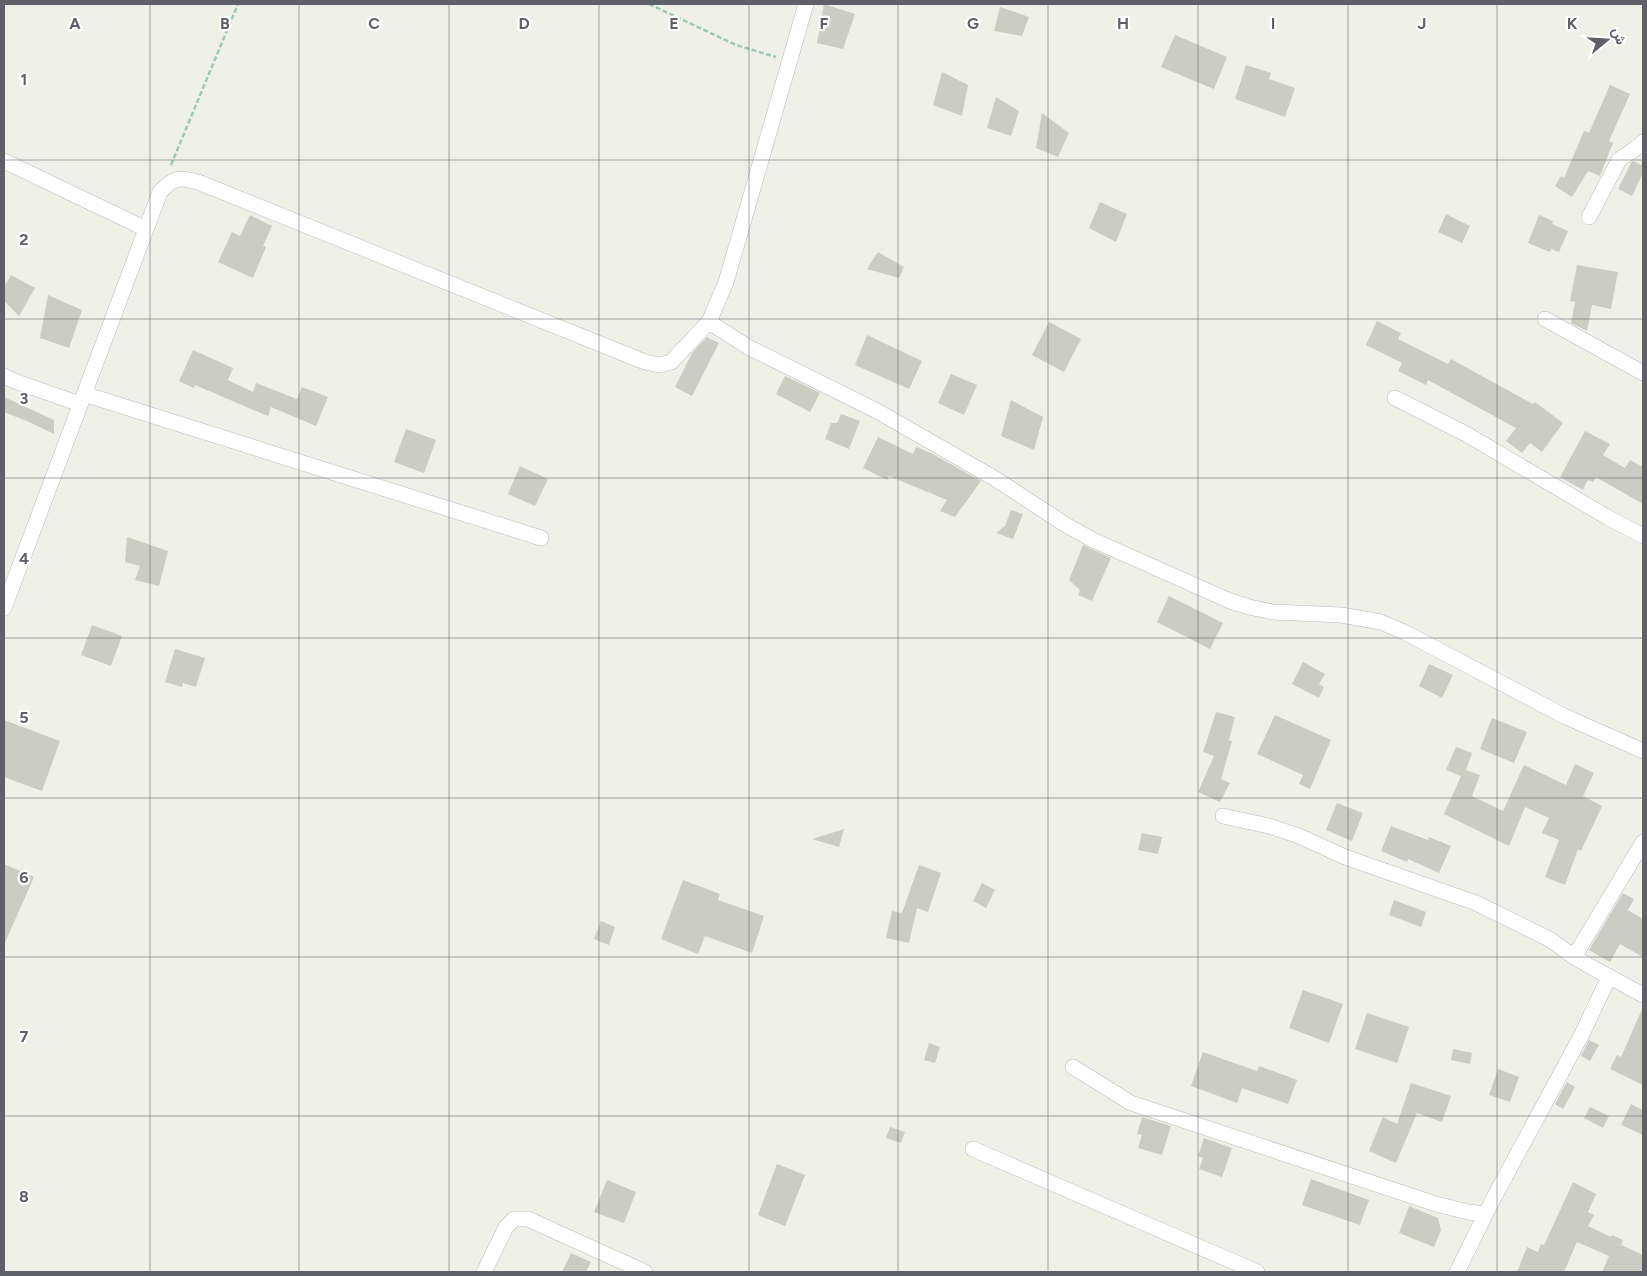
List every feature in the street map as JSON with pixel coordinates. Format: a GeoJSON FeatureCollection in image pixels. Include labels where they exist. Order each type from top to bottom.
{"type":"FeatureCollection","features":[{"type":"Feature","properties":{"kind":"street"},"geometry":{"type":"LineString","coordinates":[[4,608],[160,192],[170,181],[184,178],[198,182],[645,362],[658,365],[671,362],[709,322],[726,282],[806,4]]}},
{"type":"Feature","properties":{"kind":"street"},"geometry":{"type":"LineString","coordinates":[[1590,216],[1619,160],[1627,153],[1638,148],[1643,142]]}},
{"type":"Feature","properties":{"kind":"street"},"geometry":{"type":"LineString","coordinates":[[4,161],[146,229]]}},
{"type":"Feature","properties":{"kind":"street"},"geometry":{"type":"LineString","coordinates":[[1545,319],[1643,373]]}},
{"type":"Feature","properties":{"kind":"street"},"geometry":{"type":"LineString","coordinates":[[709,322],[748,347],[877,411],[986,473],[1066,525],[1093,540],[1230,601],[1249,607],[1273,612],[1341,615],[1381,622],[1564,716],[1643,752]]}},
{"type":"Feature","properties":{"kind":"street"},"geometry":{"type":"LineString","coordinates":[[4,376],[17,382],[82,399],[541,538]]}},
{"type":"Feature","properties":{"kind":"street"},"geometry":{"type":"LineString","coordinates":[[1395,398],[1466,434],[1607,517],[1643,536]]}},
{"type":"Feature","properties":{"kind":"street"},"geometry":{"type":"LineString","coordinates":[[1224,816],[1269,826],[1345,857],[1476,903],[1551,940],[1574,957],[1643,995]]}},
{"type":"Feature","properties":{"kind":"street"},"geometry":{"type":"LineString","coordinates":[[1574,957],[1643,842]]}},
{"type":"Feature","properties":{"kind":"street"},"geometry":{"type":"LineString","coordinates":[[1457,1272],[1582,1034],[1609,977]]}},
{"type":"Feature","properties":{"kind":"street"},"geometry":{"type":"LineString","coordinates":[[1073,1068],[1131,1103],[1436,1204],[1468,1212],[1486,1214]]}},
{"type":"Feature","properties":{"kind":"street"},"geometry":{"type":"LineString","coordinates":[[973,1149],[1257,1272]]}},
{"type":"Feature","properties":{"kind":"street"},"geometry":{"type":"LineString","coordinates":[[484,1272],[506,1227],[514,1219],[528,1219],[645,1272]]}},
{"type":"Feature","properties":{"kind":"path"},"geometry":{"type":"LineString","coordinates":[[171,165],[238,4]]}},
{"type":"Feature","properties":{"kind":"path"},"geometry":{"type":"LineString","coordinates":[[649,4],[736,45],[789,60]]}},
{"type":"Feature","properties":{"kind":"building"},"geometry":{"type":"Polygon","coordinates":[[[824,4],[855,14],[843,49],[817,43],[824,4]]]}},
{"type":"Feature","properties":{"kind":"building"},"geometry":{"type":"Polygon","coordinates":[[[1000,7],[1029,17],[1022,36],[994,31],[1000,7]]]}},
{"type":"Feature","properties":{"kind":"building"},"geometry":{"type":"Polygon","coordinates":[[[1175,35],[1227,57],[1214,89],[1161,67],[1175,35]]]}},
{"type":"Feature","properties":{"kind":"building"},"geometry":{"type":"Polygon","coordinates":[[[1246,65],[1271,73],[1269,79],[1295,88],[1285,117],[1235,99],[1246,65]]]}},
{"type":"Feature","properties":{"kind":"building"},"geometry":{"type":"Polygon","coordinates":[[[942,72],[968,85],[962,116],[933,105],[942,72]]]}},
{"type":"Feature","properties":{"kind":"building"},"geometry":{"type":"Polygon","coordinates":[[[1610,85],[1630,94],[1609,141],[1613,143],[1600,176],[1588,171],[1572,197],[1555,186],[1561,176],[1564,178],[1584,131],[1589,133],[1610,85]]]}},
{"type":"Feature","properties":{"kind":"building"},"geometry":{"type":"Polygon","coordinates":[[[996,97],[1019,111],[1011,136],[987,128],[996,97]]]}},
{"type":"Feature","properties":{"kind":"building"},"geometry":{"type":"Polygon","coordinates":[[[1042,113],[1069,133],[1058,157],[1036,148],[1042,113]]]}},
{"type":"Feature","properties":{"kind":"building"},"geometry":{"type":"Polygon","coordinates":[[[1633,161],[1643,166],[1643,173],[1632,196],[1618,189],[1633,161]]]}},
{"type":"Feature","properties":{"kind":"building"},"geometry":{"type":"Polygon","coordinates":[[[1100,202],[1127,214],[1116,242],[1089,228],[1100,202]]]}},
{"type":"Feature","properties":{"kind":"building"},"geometry":{"type":"Polygon","coordinates":[[[1446,214],[1470,226],[1462,243],[1438,232],[1446,214]]]}},
{"type":"Feature","properties":{"kind":"building"},"geometry":{"type":"Polygon","coordinates":[[[250,215],[272,226],[263,246],[266,247],[253,278],[218,262],[232,232],[240,236],[250,215]]]}},
{"type":"Feature","properties":{"kind":"building"},"geometry":{"type":"Polygon","coordinates":[[[1539,215],[1553,221],[1552,224],[1568,231],[1559,252],[1551,249],[1550,252],[1528,243],[1539,215]]]}},
{"type":"Feature","properties":{"kind":"building"},"geometry":{"type":"Polygon","coordinates":[[[878,252],[904,267],[899,278],[867,269],[878,252]]]}},
{"type":"Feature","properties":{"kind":"building"},"geometry":{"type":"Polygon","coordinates":[[[1577,265],[1618,272],[1611,309],[1592,305],[1587,331],[1571,323],[1575,302],[1570,301],[1577,265]]]}},
{"type":"Feature","properties":{"kind":"building"},"geometry":{"type":"Polygon","coordinates":[[[11,275],[35,288],[19,316],[4,301],[4,287],[11,275]]]}},
{"type":"Feature","properties":{"kind":"building"},"geometry":{"type":"Polygon","coordinates":[[[48,295],[82,310],[69,348],[40,338],[48,295]]]}},
{"type":"Feature","properties":{"kind":"building"},"geometry":{"type":"Polygon","coordinates":[[[1377,321],[1401,333],[1398,339],[1448,364],[1451,359],[1533,404],[1535,402],[1563,423],[1542,452],[1530,443],[1522,453],[1506,441],[1516,428],[1428,380],[1426,385],[1398,371],[1402,363],[1366,345],[1377,321]]]}},
{"type":"Feature","properties":{"kind":"building"},"geometry":{"type":"Polygon","coordinates":[[[1049,322],[1081,339],[1064,372],[1032,355],[1049,322]]]}},
{"type":"Feature","properties":{"kind":"building"},"geometry":{"type":"Polygon","coordinates":[[[867,335],[922,361],[909,389],[855,365],[867,335]]]}},
{"type":"Feature","properties":{"kind":"building"},"geometry":{"type":"Polygon","coordinates":[[[707,337],[719,343],[692,396],[675,387],[692,353],[707,337]]]}},
{"type":"Feature","properties":{"kind":"building"},"geometry":{"type":"Polygon","coordinates":[[[193,350],[233,368],[228,380],[253,392],[256,383],[297,399],[302,387],[328,397],[316,426],[271,407],[268,416],[195,385],[194,388],[179,381],[193,350]]]}},
{"type":"Feature","properties":{"kind":"building"},"geometry":{"type":"Polygon","coordinates":[[[951,374],[977,385],[964,415],[938,403],[951,374]]]}},
{"type":"Feature","properties":{"kind":"building"},"geometry":{"type":"Polygon","coordinates":[[[785,376],[820,393],[810,412],[776,394],[785,376]]]}},
{"type":"Feature","properties":{"kind":"building"},"geometry":{"type":"Polygon","coordinates":[[[4,397],[54,420],[54,434],[4,412],[4,397]]]}},
{"type":"Feature","properties":{"kind":"building"},"geometry":{"type":"Polygon","coordinates":[[[1011,400],[1043,417],[1034,450],[1001,436],[1011,400]]]}},
{"type":"Feature","properties":{"kind":"building"},"geometry":{"type":"Polygon","coordinates":[[[841,414],[860,421],[849,449],[825,439],[831,423],[837,423],[841,414]]]}},
{"type":"Feature","properties":{"kind":"building"},"geometry":{"type":"Polygon","coordinates":[[[406,429],[436,440],[424,473],[394,462],[406,429]]]}},
{"type":"Feature","properties":{"kind":"building"},"geometry":{"type":"Polygon","coordinates":[[[1585,431],[1610,444],[1603,455],[1625,468],[1630,460],[1643,467],[1643,504],[1596,477],[1593,482],[1588,480],[1583,490],[1560,477],[1585,431]]]}},
{"type":"Feature","properties":{"kind":"building"},"geometry":{"type":"Polygon","coordinates":[[[878,437],[913,454],[916,447],[931,453],[981,481],[955,517],[940,511],[947,500],[889,476],[887,480],[863,468],[878,437]]]}},
{"type":"Feature","properties":{"kind":"building"},"geometry":{"type":"Polygon","coordinates":[[[520,466],[548,479],[535,506],[508,494],[520,466]]]}},
{"type":"Feature","properties":{"kind":"building"},"geometry":{"type":"Polygon","coordinates":[[[1011,510],[1023,514],[1013,539],[996,533],[1005,526],[1011,510]]]}},
{"type":"Feature","properties":{"kind":"building"},"geometry":{"type":"Polygon","coordinates":[[[127,537],[168,551],[159,586],[135,580],[140,566],[125,562],[127,537]]]}},
{"type":"Feature","properties":{"kind":"building"},"geometry":{"type":"Polygon","coordinates":[[[1083,545],[1111,558],[1092,601],[1078,595],[1080,590],[1069,580],[1083,545]]]}},
{"type":"Feature","properties":{"kind":"building"},"geometry":{"type":"Polygon","coordinates":[[[1169,596],[1223,623],[1210,649],[1157,622],[1169,596]]]}},
{"type":"Feature","properties":{"kind":"building"},"geometry":{"type":"Polygon","coordinates":[[[92,625],[122,636],[111,666],[81,655],[92,625]]]}},
{"type":"Feature","properties":{"kind":"building"},"geometry":{"type":"Polygon","coordinates":[[[175,649],[205,658],[196,687],[183,683],[182,687],[165,682],[175,649]]]}},
{"type":"Feature","properties":{"kind":"building"},"geometry":{"type":"Polygon","coordinates":[[[1303,662],[1325,674],[1319,684],[1324,687],[1319,698],[1292,684],[1303,662]]]}},
{"type":"Feature","properties":{"kind":"building"},"geometry":{"type":"Polygon","coordinates":[[[1429,664],[1453,675],[1442,698],[1419,686],[1429,664]]]}},
{"type":"Feature","properties":{"kind":"building"},"geometry":{"type":"Polygon","coordinates":[[[1216,712],[1235,717],[1229,740],[1232,741],[1221,779],[1230,783],[1220,802],[1198,792],[1214,756],[1203,752],[1216,712]]]}},
{"type":"Feature","properties":{"kind":"building"},"geometry":{"type":"Polygon","coordinates":[[[1275,715],[1331,740],[1310,789],[1299,784],[1303,775],[1257,754],[1275,715]]]}},
{"type":"Feature","properties":{"kind":"building"},"geometry":{"type":"Polygon","coordinates":[[[1492,718],[1527,732],[1514,763],[1480,749],[1492,718]]]}},
{"type":"Feature","properties":{"kind":"building"},"geometry":{"type":"Polygon","coordinates":[[[4,720],[60,741],[42,791],[4,777],[4,720]]]}},
{"type":"Feature","properties":{"kind":"building"},"geometry":{"type":"Polygon","coordinates":[[[1456,747],[1472,753],[1466,770],[1480,775],[1472,796],[1503,811],[1524,765],[1566,785],[1575,764],[1594,773],[1583,796],[1602,806],[1581,851],[1578,849],[1565,885],[1545,877],[1559,840],[1542,833],[1549,818],[1525,807],[1509,846],[1444,814],[1461,776],[1446,770],[1456,747]]]}},
{"type":"Feature","properties":{"kind":"building"},"geometry":{"type":"Polygon","coordinates":[[[1337,803],[1363,813],[1352,841],[1326,830],[1337,803]]]}},
{"type":"Feature","properties":{"kind":"building"},"geometry":{"type":"Polygon","coordinates":[[[1391,826],[1428,840],[1429,837],[1451,846],[1439,873],[1408,859],[1407,862],[1381,851],[1391,826]]]}},
{"type":"Feature","properties":{"kind":"building"},"geometry":{"type":"Polygon","coordinates":[[[844,829],[839,847],[812,839],[844,829]]]}},
{"type":"Feature","properties":{"kind":"building"},"geometry":{"type":"Polygon","coordinates":[[[1142,833],[1162,837],[1158,854],[1138,850],[1142,833]]]}},
{"type":"Feature","properties":{"kind":"building"},"geometry":{"type":"Polygon","coordinates":[[[4,864],[34,877],[4,945],[4,864]]]}},
{"type":"Feature","properties":{"kind":"building"},"geometry":{"type":"Polygon","coordinates":[[[919,865],[941,873],[928,912],[917,908],[909,943],[886,938],[892,911],[902,913],[919,865]]]}},
{"type":"Feature","properties":{"kind":"building"},"geometry":{"type":"Polygon","coordinates":[[[683,880],[720,894],[718,900],[764,916],[752,953],[705,936],[698,954],[661,939],[683,880]]]}},
{"type":"Feature","properties":{"kind":"building"},"geometry":{"type":"Polygon","coordinates":[[[982,883],[995,890],[986,908],[973,901],[982,883]]]}},
{"type":"Feature","properties":{"kind":"building"},"geometry":{"type":"Polygon","coordinates":[[[1623,893],[1634,899],[1628,910],[1643,919],[1643,957],[1620,944],[1610,962],[1589,950],[1623,893]]]}},
{"type":"Feature","properties":{"kind":"building"},"geometry":{"type":"Polygon","coordinates":[[[1394,900],[1426,912],[1421,927],[1389,915],[1394,900]]]}},
{"type":"Feature","properties":{"kind":"building"},"geometry":{"type":"Polygon","coordinates":[[[601,921],[615,927],[609,945],[594,939],[601,921]]]}},
{"type":"Feature","properties":{"kind":"building"},"geometry":{"type":"Polygon","coordinates":[[[1303,990],[1343,1004],[1329,1043],[1289,1028],[1303,990]]]}},
{"type":"Feature","properties":{"kind":"building"},"geometry":{"type":"Polygon","coordinates":[[[1643,1007],[1643,1085],[1610,1069],[1617,1055],[1621,1057],[1643,1007]]]}},
{"type":"Feature","properties":{"kind":"building"},"geometry":{"type":"Polygon","coordinates":[[[1367,1013],[1409,1027],[1397,1063],[1355,1049],[1367,1013]]]}},
{"type":"Feature","properties":{"kind":"building"},"geometry":{"type":"Polygon","coordinates":[[[1589,1040],[1599,1045],[1590,1061],[1581,1056],[1589,1040]]]}},
{"type":"Feature","properties":{"kind":"building"},"geometry":{"type":"Polygon","coordinates":[[[929,1043],[940,1047],[935,1063],[924,1060],[929,1043]]]}},
{"type":"Feature","properties":{"kind":"building"},"geometry":{"type":"Polygon","coordinates":[[[1453,1049],[1472,1053],[1470,1064],[1451,1060],[1453,1049]]]}},
{"type":"Feature","properties":{"kind":"building"},"geometry":{"type":"Polygon","coordinates":[[[1203,1052],[1257,1071],[1259,1066],[1297,1080],[1288,1104],[1242,1088],[1237,1103],[1191,1086],[1203,1052]]]}},
{"type":"Feature","properties":{"kind":"building"},"geometry":{"type":"Polygon","coordinates":[[[1498,1069],[1519,1077],[1510,1102],[1489,1095],[1498,1069]]]}},
{"type":"Feature","properties":{"kind":"building"},"geometry":{"type":"Polygon","coordinates":[[[1567,1082],[1575,1087],[1563,1109],[1555,1104],[1567,1082]]]}},
{"type":"Feature","properties":{"kind":"building"},"geometry":{"type":"Polygon","coordinates":[[[1411,1083],[1451,1096],[1442,1122],[1417,1113],[1396,1163],[1369,1151],[1383,1117],[1397,1124],[1411,1083]]]}},
{"type":"Feature","properties":{"kind":"building"},"geometry":{"type":"Polygon","coordinates":[[[1631,1104],[1643,1110],[1643,1135],[1621,1125],[1631,1104]]]}},
{"type":"Feature","properties":{"kind":"building"},"geometry":{"type":"Polygon","coordinates":[[[1590,1107],[1609,1116],[1603,1128],[1584,1118],[1590,1107]]]}},
{"type":"Feature","properties":{"kind":"building"},"geometry":{"type":"Polygon","coordinates":[[[1142,1117],[1171,1126],[1162,1155],[1138,1148],[1142,1135],[1137,1134],[1142,1117]]]}},
{"type":"Feature","properties":{"kind":"building"},"geometry":{"type":"Polygon","coordinates":[[[890,1127],[905,1132],[901,1143],[886,1138],[890,1127]]]}},
{"type":"Feature","properties":{"kind":"building"},"geometry":{"type":"Polygon","coordinates":[[[1204,1138],[1232,1148],[1222,1177],[1199,1169],[1203,1158],[1198,1156],[1204,1138]]]}},
{"type":"Feature","properties":{"kind":"building"},"geometry":{"type":"Polygon","coordinates":[[[777,1164],[805,1175],[785,1226],[758,1215],[777,1164]]]}},
{"type":"Feature","properties":{"kind":"building"},"geometry":{"type":"Polygon","coordinates":[[[1311,1179],[1369,1200],[1360,1225],[1302,1205],[1311,1179]]]}},
{"type":"Feature","properties":{"kind":"building"},"geometry":{"type":"Polygon","coordinates":[[[607,1180],[636,1192],[624,1223],[594,1212],[607,1180]]]}},
{"type":"Feature","properties":{"kind":"building"},"geometry":{"type":"Polygon","coordinates":[[[1573,1182],[1596,1194],[1588,1212],[1594,1215],[1588,1226],[1611,1237],[1612,1235],[1623,1240],[1621,1245],[1643,1255],[1643,1272],[1602,1272],[1609,1256],[1577,1242],[1564,1272],[1517,1272],[1527,1247],[1538,1252],[1541,1244],[1544,1245],[1573,1182]]]}},
{"type":"Feature","properties":{"kind":"building"},"geometry":{"type":"Polygon","coordinates":[[[1409,1206],[1438,1218],[1441,1230],[1434,1247],[1399,1233],[1409,1206]]]}},
{"type":"Feature","properties":{"kind":"building"},"geometry":{"type":"Polygon","coordinates":[[[571,1253],[591,1262],[586,1272],[562,1272],[571,1253]]]}}]}
